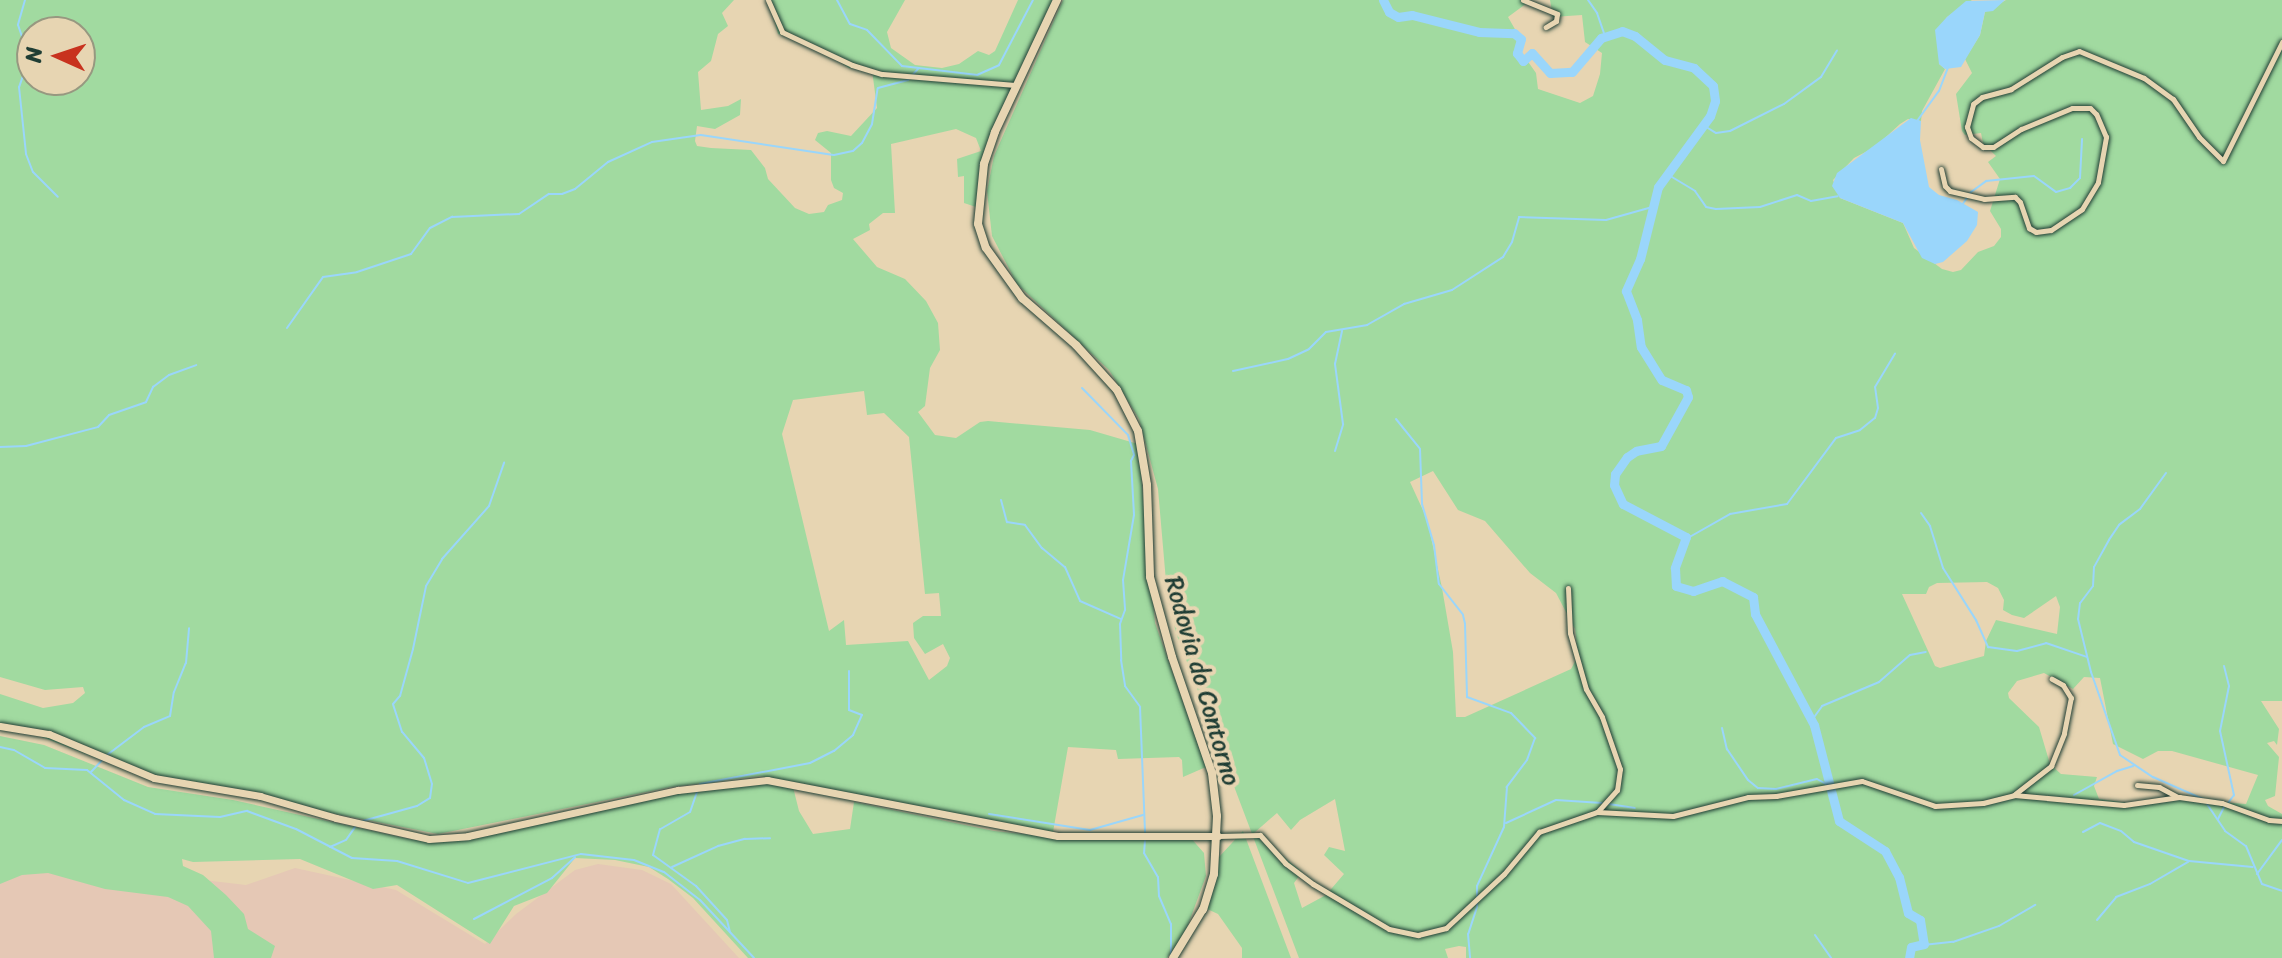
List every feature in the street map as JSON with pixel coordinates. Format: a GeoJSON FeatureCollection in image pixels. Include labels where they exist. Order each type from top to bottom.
{"type":"FeatureCollection","features":[{"type":"Feature","properties":{"kind":"main road","name":"Rodovia do Contorno"},"geometry":{"type":"LineString","coordinates":[[1057,0],[1016,85],[984,164],[978,224],[986,248],[1022,298],[1076,345],[1117,390],[1138,431],[1147,485],[1150,577],[1172,657],[1212,773],[1218,836],[1214,874],[1203,909],[1173,958]]}},
{"type":"Feature","properties":{"kind":"street"},"geometry":{"type":"LineString","coordinates":[[768,0],[782,32],[852,65],[882,74],[1016,85]]}},
{"type":"Feature","properties":{"kind":"street"},"geometry":{"type":"LineString","coordinates":[[1523,0],[1557,14],[1556,21],[1546,27]]}},
{"type":"Feature","properties":{"kind":"street"},"geometry":{"type":"LineString","coordinates":[[1941,169],[1945,186],[1950,191],[1984,199],[2015,197],[2020,202],[2029,228],[2036,232],[2051,230],[2082,209],[2098,182],[2106,137],[2096,114],[2090,108],[2072,108],[2021,129],[1993,147],[1983,147],[1971,138],[1967,127],[1973,104],[1982,97],[2011,89],[2062,57],[2079,51],[2144,78],[2173,99],[2199,137],[2223,161],[2282,42]]}},
{"type":"Feature","properties":{"kind":"street"},"geometry":{"type":"LineString","coordinates":[[1568,588],[1570,633],[1586,689],[1602,717],[1620,769],[1617,790],[1597,812]]}},
{"type":"Feature","properties":{"kind":"street"},"geometry":{"type":"LineString","coordinates":[[2014,795],[2048,770],[2064,733],[2071,698],[2063,685],[2052,679]]}},
{"type":"Feature","properties":{"kind":"street"},"geometry":{"type":"LineString","coordinates":[[0,726],[49,734],[154,778],[260,796],[336,818],[429,839],[468,836],[678,790],[767,780],[1058,836],[1260,835],[1285,863],[1313,884],[1389,929],[1418,935],[1446,928],[1504,874],[1539,832],[1597,812],[1673,816],[1748,797],[1823,789],[1862,781],[1935,806],[1983,803],[2014,795],[2124,805],[2179,797],[2222,803],[2257,817],[2282,821]]}},
{"type":"Feature","properties":{"kind":"street"},"geometry":{"type":"LineString","coordinates":[[2137,785],[2159,787],[2179,797]]}},
{"type":"Feature","properties":{"kind":"shaded area"},"geometry":{"type":"Polygon","coordinates":[[[598,864],[642,870],[671,884],[739,958],[0,958],[0,874],[109,869],[246,885],[295,868],[396,890],[485,944],[516,914],[575,870],[598,864]]]}},
{"type":"Feature","properties":{"kind":"green space"},"geometry":{"type":"Polygon","coordinates":[[[0,0],[734,0],[722,13],[728,26],[718,34],[711,61],[698,72],[701,110],[728,106],[741,99],[740,115],[715,129],[697,126],[695,141],[697,146],[751,150],[765,168],[768,179],[795,208],[809,214],[824,212],[828,205],[842,200],[843,193],[834,188],[831,180],[831,153],[815,140],[818,133],[827,131],[851,136],[877,108],[872,70],[849,68],[813,44],[778,34],[769,0],[905,0],[887,32],[891,48],[915,65],[942,68],[959,64],[978,51],[989,55],[995,51],[1018,0],[1054,0],[989,144],[979,208],[964,203],[964,176],[958,177],[957,159],[981,151],[976,138],[956,129],[891,144],[895,213],[883,213],[869,224],[870,230],[853,239],[877,267],[905,279],[926,301],[938,323],[940,350],[930,368],[925,406],[918,412],[935,435],[956,438],[980,422],[988,421],[1090,430],[1138,444],[1155,623],[1206,767],[1183,777],[1179,757],[1118,759],[1116,750],[1068,747],[1053,832],[760,776],[671,787],[438,834],[143,776],[34,734],[0,729],[0,694],[43,708],[73,703],[85,693],[83,687],[45,690],[0,677],[0,0]],[[864,391],[793,400],[782,434],[829,631],[844,620],[846,645],[908,641],[929,680],[947,666],[950,658],[943,644],[925,654],[914,638],[913,623],[923,616],[941,616],[939,593],[925,594],[909,437],[884,413],[867,415],[864,391]]]}},
{"type":"Feature","properties":{"kind":"green space"},"geometry":{"type":"Polygon","coordinates":[[[1063,0],[1531,0],[1508,17],[1520,38],[1519,49],[1536,73],[1538,89],[1580,103],[1593,96],[1602,53],[1585,42],[1582,15],[1553,17],[1550,0],[1972,0],[1947,17],[1941,26],[1939,64],[1945,69],[1922,111],[1921,121],[1908,119],[1900,124],[1875,147],[1854,158],[1833,180],[1840,198],[1903,223],[1914,248],[1942,269],[1953,272],[1961,270],[1978,252],[1994,246],[2001,237],[2001,229],[1990,211],[2000,179],[1988,162],[1996,156],[1983,143],[1981,133],[1965,135],[1962,131],[1956,94],[1972,73],[1965,59],[1980,35],[1985,12],[2006,0],[2282,0],[2282,701],[2261,701],[2279,729],[2277,745],[2274,741],[2267,743],[2279,757],[2275,796],[2265,800],[2268,806],[2282,814],[2282,958],[1466,958],[1466,947],[1459,946],[1445,949],[1448,958],[1299,958],[1176,633],[1167,593],[1158,489],[1139,419],[1109,370],[1017,284],[992,236],[987,191],[994,156],[1063,0]],[[1433,471],[1410,482],[1427,519],[1442,588],[1453,652],[1456,717],[1465,717],[1571,669],[1578,656],[1575,629],[1556,593],[1530,573],[1485,521],[1458,510],[1433,471]],[[1987,582],[1937,583],[1929,587],[1926,594],[1902,594],[1935,666],[1940,668],[1984,656],[1986,641],[1996,620],[2057,634],[2060,607],[2056,596],[2024,618],[2003,610],[2004,600],[1998,588],[1987,582]],[[2044,673],[2017,681],[2008,693],[2009,698],[2039,727],[2050,764],[2061,774],[2097,777],[2094,786],[2099,799],[2128,803],[2165,798],[2246,804],[2258,775],[2172,751],[2158,751],[2143,759],[2113,744],[2100,678],[2084,677],[2073,689],[2044,673]],[[1335,799],[1300,820],[1291,830],[1277,813],[1254,833],[1302,872],[1294,883],[1302,908],[1326,895],[1344,874],[1324,855],[1329,847],[1345,851],[1335,799]]]}},
{"type":"Feature","properties":{"kind":"green space"},"geometry":{"type":"Polygon","coordinates":[[[0,736],[44,745],[148,787],[233,800],[413,840],[467,839],[670,795],[756,781],[793,787],[799,811],[813,834],[850,829],[854,802],[994,831],[1051,837],[1189,836],[1204,853],[1206,876],[1185,933],[1167,958],[748,958],[693,898],[668,879],[649,867],[615,860],[575,858],[547,893],[514,906],[490,944],[397,885],[373,889],[300,859],[193,862],[182,859],[183,866],[203,875],[244,914],[248,929],[275,946],[271,958],[214,958],[211,931],[188,906],[168,897],[105,889],[48,873],[22,875],[0,884],[0,736]]]}},
{"type":"Feature","properties":{"kind":"green space"},"geometry":{"type":"Polygon","coordinates":[[[1243,831],[1291,958],[1242,958],[1242,948],[1218,914],[1205,908],[1219,857],[1243,831]]]}},
{"type":"Feature","properties":{"kind":"water"},"geometry":{"type":"Polygon","coordinates":[[[2005,0],[1993,11],[1985,12],[1980,35],[1961,67],[1945,69],[1939,64],[1935,30],[1947,17],[1966,1],[2005,0]]]}},
{"type":"Feature","properties":{"kind":"water"},"geometry":{"type":"Polygon","coordinates":[[[1911,118],[1921,121],[1920,140],[1929,187],[1939,195],[1957,200],[1978,212],[1977,225],[1967,241],[1943,262],[1935,264],[1922,258],[1903,223],[1840,198],[1832,186],[1837,173],[1911,118]]]}},
{"type":"Feature","properties":{"kind":"waterway"},"geometry":{"type":"LineString","coordinates":[[25,0],[18,25],[26,48],[26,67],[19,87],[26,154],[33,172],[58,197]]}},
{"type":"Feature","properties":{"kind":"waterway"},"geometry":{"type":"LineString","coordinates":[[837,0],[850,24],[867,30],[902,66],[977,75],[999,65],[1033,0]]}},
{"type":"Feature","properties":{"kind":"waterway"},"geometry":{"type":"LineString","coordinates":[[1383,0],[1389,12],[1398,17],[1412,15],[1479,32],[1514,33],[1521,39],[1517,53],[1523,61],[1532,53],[1550,73],[1572,72],[1601,38],[1622,31],[1635,36],[1665,60],[1694,68],[1713,86],[1715,101],[1710,116],[1658,187],[1640,259],[1626,291],[1637,320],[1641,347],[1662,380],[1686,390],[1688,397],[1661,446],[1636,451],[1627,457],[1615,474],[1614,485],[1623,504],[1686,537],[1675,568],[1676,586],[1693,591],[1722,581],[1753,597],[1755,614],[1814,725],[1839,821],[1885,851],[1899,877],[1908,913],[1920,920],[1924,944],[1911,947],[1909,958]]}},
{"type":"Feature","properties":{"kind":"waterway"},"geometry":{"type":"LineString","coordinates":[[1588,0],[1597,13],[1605,36]]}},
{"type":"Feature","properties":{"kind":"waterway"},"geometry":{"type":"LineString","coordinates":[[1703,125],[1716,133],[1730,131],[1784,104],[1821,77],[1837,50]]}},
{"type":"Feature","properties":{"kind":"waterway"},"geometry":{"type":"LineString","coordinates":[[1917,121],[1939,91],[1948,68]]}},
{"type":"Feature","properties":{"kind":"waterway"},"geometry":{"type":"LineString","coordinates":[[287,328],[323,277],[357,272],[411,254],[430,228],[452,217],[519,214],[549,194],[562,194],[575,189],[608,162],[652,142],[701,135],[834,155],[853,151],[862,143],[872,124],[878,88],[908,80],[918,69]]}},
{"type":"Feature","properties":{"kind":"waterway"},"geometry":{"type":"LineString","coordinates":[[1962,205],[1971,192],[1986,181],[2034,176],[2056,192],[2070,188],[2080,178],[2082,139]]}},
{"type":"Feature","properties":{"kind":"waterway"},"geometry":{"type":"LineString","coordinates":[[1667,174],[1695,191],[1706,207],[1716,209],[1760,207],[1797,195],[1811,201],[1838,196]]}},
{"type":"Feature","properties":{"kind":"waterway"},"geometry":{"type":"LineString","coordinates":[[1233,371],[1288,359],[1309,349],[1326,332],[1367,325],[1404,304],[1452,290],[1503,257],[1512,242],[1519,217],[1606,220],[1652,207]]}},
{"type":"Feature","properties":{"kind":"waterway"},"geometry":{"type":"LineString","coordinates":[[1335,451],[1343,424],[1335,364],[1342,331]]}},
{"type":"Feature","properties":{"kind":"waterway"},"geometry":{"type":"LineString","coordinates":[[1686,539],[1730,514],[1787,504],[1836,438],[1860,430],[1875,418],[1878,408],[1875,387],[1895,354]]}},
{"type":"Feature","properties":{"kind":"waterway"},"geometry":{"type":"LineString","coordinates":[[0,447],[26,446],[98,427],[109,415],[146,402],[153,387],[169,375],[196,365]]}},
{"type":"Feature","properties":{"kind":"waterway"},"geometry":{"type":"LineString","coordinates":[[1082,388],[1128,435],[1134,455],[1131,461],[1134,515],[1123,580],[1125,610],[1120,624],[1121,660],[1125,686],[1140,707],[1145,833]]}},
{"type":"Feature","properties":{"kind":"waterway"},"geometry":{"type":"LineString","coordinates":[[1396,419],[1420,449],[1422,504],[1434,545],[1439,584],[1463,615],[1467,697],[1511,713],[1535,738],[1527,760],[1507,787],[1504,827],[1477,886],[1477,907],[1468,934],[1470,958]]}},
{"type":"Feature","properties":{"kind":"waterway"},"geometry":{"type":"LineString","coordinates":[[359,822],[417,806],[430,798],[432,784],[424,758],[402,732],[393,704],[400,696],[426,586],[442,559],[489,506],[504,463]]}},
{"type":"Feature","properties":{"kind":"waterway"},"geometry":{"type":"LineString","coordinates":[[2166,473],[2140,509],[2119,525],[2109,540],[2094,567],[2093,586],[2080,603],[2078,619],[2091,672],[2120,755],[2153,777],[2203,799]]}},
{"type":"Feature","properties":{"kind":"waterway"},"geometry":{"type":"LineString","coordinates":[[1001,500],[1007,522],[1025,525],[1042,548],[1065,567],[1080,601],[1121,619]]}},
{"type":"Feature","properties":{"kind":"waterway"},"geometry":{"type":"LineString","coordinates":[[1921,513],[1930,526],[1943,568],[1976,620],[1988,647],[2017,651],[2046,643],[2087,657]]}},
{"type":"Feature","properties":{"kind":"waterway"},"geometry":{"type":"LineString","coordinates":[[107,755],[144,727],[170,716],[174,692],[186,663],[189,628]]}},
{"type":"Feature","properties":{"kind":"waterway"},"geometry":{"type":"LineString","coordinates":[[1812,720],[1822,706],[1879,682],[1910,655],[1926,652]]}},
{"type":"Feature","properties":{"kind":"waterway"},"geometry":{"type":"LineString","coordinates":[[2224,666],[2229,686],[2220,731],[2234,795],[2228,803]]}},
{"type":"Feature","properties":{"kind":"waterway"},"geometry":{"type":"LineString","coordinates":[[700,784],[810,763],[834,751],[853,735],[862,715],[849,710],[849,671]]}},
{"type":"Feature","properties":{"kind":"waterway"},"geometry":{"type":"LineString","coordinates":[[1722,728],[1727,749],[1748,780],[1758,788],[1776,789],[1817,779],[1828,785]]}},
{"type":"Feature","properties":{"kind":"waterway"},"geometry":{"type":"LineString","coordinates":[[0,747],[14,750],[45,768],[87,770],[124,800],[155,814],[220,817],[247,811],[296,829],[352,858],[397,861],[468,883],[581,854],[634,860],[664,872],[700,900],[754,958]]}},
{"type":"Feature","properties":{"kind":"waterway"},"geometry":{"type":"LineString","coordinates":[[91,772],[103,759]]}},
{"type":"Feature","properties":{"kind":"waterway"},"geometry":{"type":"LineString","coordinates":[[2074,795],[2117,771],[2133,766]]}},
{"type":"Feature","properties":{"kind":"waterway"},"geometry":{"type":"LineString","coordinates":[[698,789],[690,812],[660,829],[653,855],[696,886],[727,920],[730,932]]}},
{"type":"Feature","properties":{"kind":"waterway"},"geometry":{"type":"LineString","coordinates":[[1506,823],[1556,800],[1602,803]]}},
{"type":"Feature","properties":{"kind":"waterway"},"geometry":{"type":"LineString","coordinates":[[1609,804],[1635,808]]}},
{"type":"Feature","properties":{"kind":"waterway"},"geometry":{"type":"LineString","coordinates":[[2207,804],[2225,831],[2246,846],[2262,884],[2282,891]]}},
{"type":"Feature","properties":{"kind":"waterway"},"geometry":{"type":"LineString","coordinates":[[2218,819],[2224,807]]}},
{"type":"Feature","properties":{"kind":"waterway"},"geometry":{"type":"LineString","coordinates":[[989,814],[1090,830],[1143,815]]}},
{"type":"Feature","properties":{"kind":"waterway"},"geometry":{"type":"LineString","coordinates":[[2083,832],[2100,823],[2121,831],[2134,842],[2189,861],[2253,867]]}},
{"type":"Feature","properties":{"kind":"waterway"},"geometry":{"type":"LineString","coordinates":[[330,847],[346,840],[355,827]]}},
{"type":"Feature","properties":{"kind":"waterway"},"geometry":{"type":"LineString","coordinates":[[672,867],[718,846],[745,839],[770,838]]}},
{"type":"Feature","properties":{"kind":"waterway"},"geometry":{"type":"LineString","coordinates":[[1145,840],[1144,853],[1158,877],[1159,896],[1171,924],[1171,957]]}},
{"type":"Feature","properties":{"kind":"waterway"},"geometry":{"type":"LineString","coordinates":[[2257,874],[2282,840]]}},
{"type":"Feature","properties":{"kind":"waterway"},"geometry":{"type":"LineString","coordinates":[[474,919],[552,878],[575,857]]}},
{"type":"Feature","properties":{"kind":"waterway"},"geometry":{"type":"LineString","coordinates":[[2097,920],[2116,897],[2150,884],[2188,862]]}},
{"type":"Feature","properties":{"kind":"waterway"},"geometry":{"type":"LineString","coordinates":[[1923,945],[1953,942],[1999,926],[2035,905]]}},
{"type":"Feature","properties":{"kind":"waterway"},"geometry":{"type":"LineString","coordinates":[[1815,935],[1831,958]]}}]}
